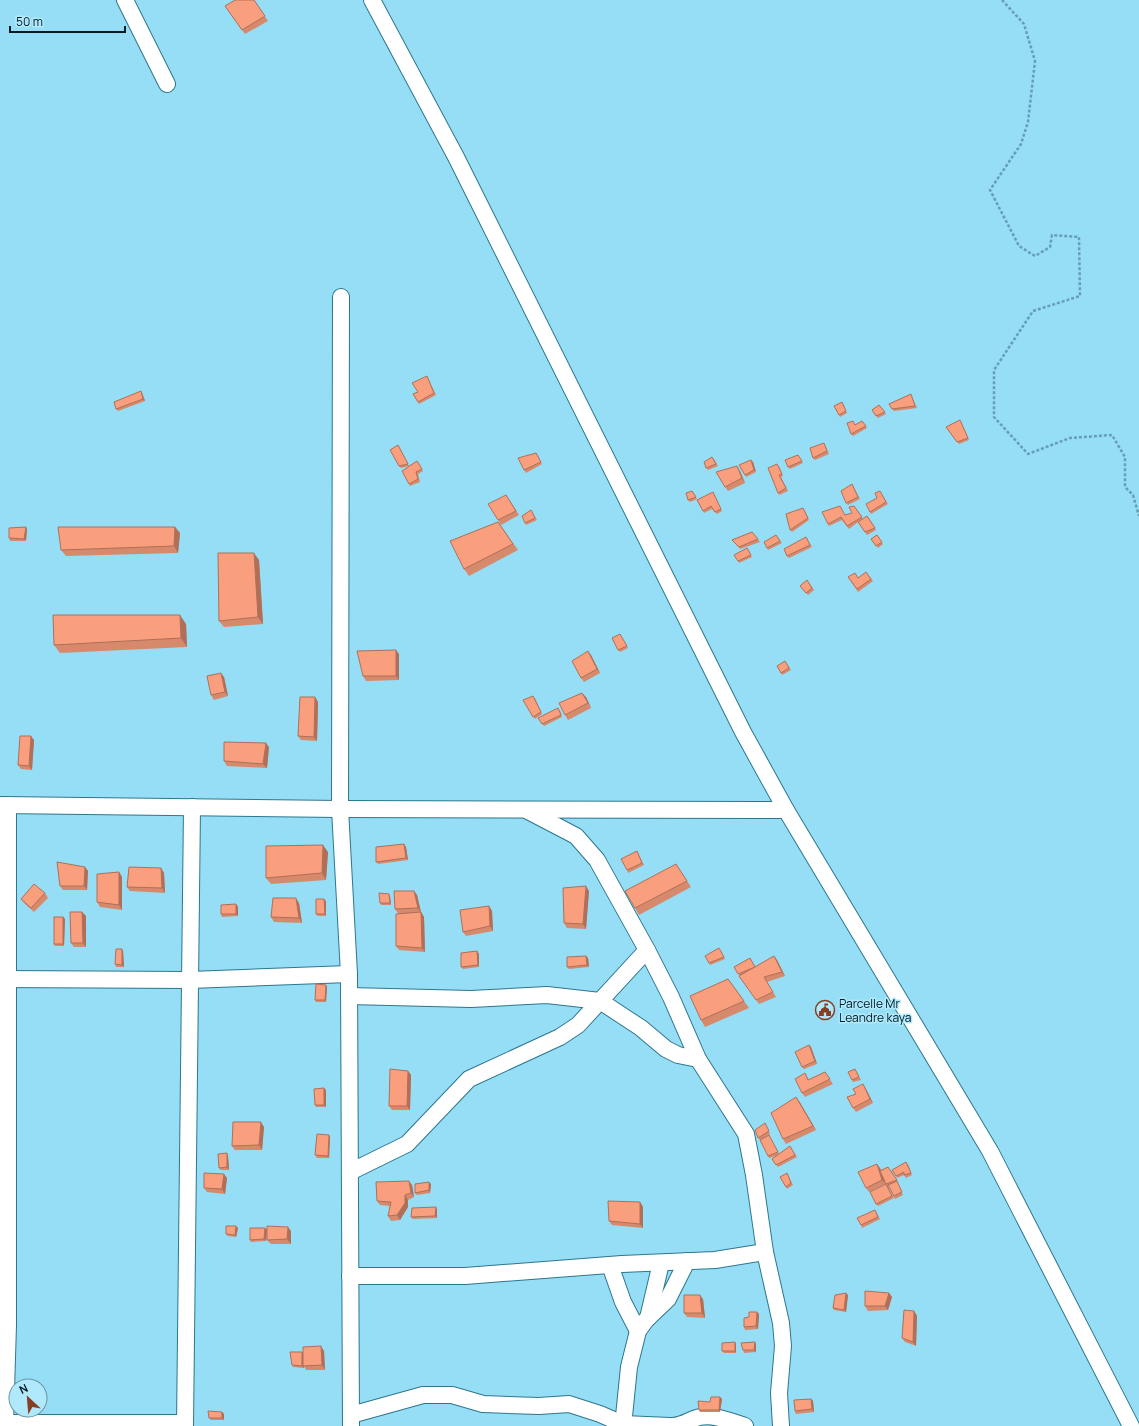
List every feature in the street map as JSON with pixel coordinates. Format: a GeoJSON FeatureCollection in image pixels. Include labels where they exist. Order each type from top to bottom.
{"type":"FeatureCollection","features":[{"type":"Feature","properties":{"kind":"street"},"geometry":{"type":"LineString","coordinates":[[126,0],[167,84]]}},
{"type":"Feature","properties":{"kind":"street"},"geometry":{"type":"LineString","coordinates":[[372,0],[456,157],[743,732],[786,810],[990,1151],[1131,1426]]}},
{"type":"Feature","properties":{"kind":"street"},"geometry":{"type":"LineString","coordinates":[[341,297],[340,809],[349,974],[351,1421],[423,1395],[452,1395],[483,1404],[540,1406],[568,1404],[600,1414],[623,1425],[670,1426]]}},
{"type":"Feature","properties":{"kind":"street"},"geometry":{"type":"LineString","coordinates":[[192,808],[185,1424],[3,1423],[4,805],[340,809],[786,810]]}},
{"type":"Feature","properties":{"kind":"street"},"geometry":{"type":"LineString","coordinates":[[525,810],[576,836],[597,860],[647,950],[671,997],[698,1059],[746,1134],[754,1176],[765,1252],[781,1323],[783,1346],[779,1394],[781,1426]]}},
{"type":"Feature","properties":{"kind":"street"},"geometry":{"type":"LineString","coordinates":[[350,1172],[407,1144],[469,1079],[560,1037],[578,1025],[647,950]]}},
{"type":"Feature","properties":{"kind":"street"},"geometry":{"type":"LineString","coordinates":[[4,979],[190,980],[349,974]]}},
{"type":"Feature","properties":{"kind":"street"},"geometry":{"type":"LineString","coordinates":[[349,996],[471,999],[547,995],[600,1001],[641,1028],[666,1049],[678,1055],[698,1059]]}},
{"type":"Feature","properties":{"kind":"street"},"geometry":{"type":"LineString","coordinates":[[350,1276],[465,1276],[610,1265],[715,1260],[765,1252]]}},
{"type":"Feature","properties":{"kind":"street"},"geometry":{"type":"LineString","coordinates":[[623,1425],[629,1367],[638,1331],[648,1318],[668,1299],[688,1261]]}},
{"type":"Feature","properties":{"kind":"street"},"geometry":{"type":"LineString","coordinates":[[648,1318],[661,1262]]}},
{"type":"Feature","properties":{"kind":"street"},"geometry":{"type":"LineString","coordinates":[[610,1265],[623,1302],[638,1331]]}},
{"type":"Feature","properties":{"kind":"street"},"geometry":{"type":"LineString","coordinates":[[673,1426],[689,1423],[701,1417],[709,1416],[745,1426]]}},
{"type":"Feature","properties":{"kind":"path"},"geometry":{"type":"LineString","coordinates":[[1002,0],[1024,24],[1035,61],[1026,130],[1021,144],[990,190],[1018,246],[1035,256],[1050,247],[1052,235],[1079,237],[1080,296],[1033,311],[994,370],[994,417],[1028,454],[1070,438],[1112,435],[1125,457],[1126,487],[1133,495],[1139,516]]}},
{"type":"Feature","properties":{"kind":"building"},"geometry":{"type":"Polygon","coordinates":[[[235,0],[254,0],[265,16],[242,30],[225,6],[235,0]]]}},
{"type":"Feature","properties":{"kind":"building"},"geometry":{"type":"Polygon","coordinates":[[[427,376],[434,393],[418,402],[413,394],[418,392],[412,383],[427,376]]]}},
{"type":"Feature","properties":{"kind":"building"},"geometry":{"type":"Polygon","coordinates":[[[141,391],[143,399],[116,409],[114,402],[141,391]]]}},
{"type":"Feature","properties":{"kind":"building"},"geometry":{"type":"Polygon","coordinates":[[[911,394],[915,406],[892,409],[889,404],[911,394]]]}},
{"type":"Feature","properties":{"kind":"building"},"geometry":{"type":"Polygon","coordinates":[[[842,402],[846,411],[839,415],[834,406],[842,402]]]}},
{"type":"Feature","properties":{"kind":"building"},"geometry":{"type":"Polygon","coordinates":[[[879,405],[885,412],[876,416],[872,410],[879,405]]]}},
{"type":"Feature","properties":{"kind":"building"},"geometry":{"type":"Polygon","coordinates":[[[960,420],[968,438],[957,442],[946,427],[960,420]]]}},
{"type":"Feature","properties":{"kind":"building"},"geometry":{"type":"Polygon","coordinates":[[[853,421],[855,425],[862,421],[866,426],[851,434],[847,423],[853,421]]]}},
{"type":"Feature","properties":{"kind":"building"},"geometry":{"type":"Polygon","coordinates":[[[824,443],[827,451],[813,458],[810,448],[824,443]]]}},
{"type":"Feature","properties":{"kind":"building"},"geometry":{"type":"Polygon","coordinates":[[[398,445],[408,464],[399,466],[390,450],[398,445]]]}},
{"type":"Feature","properties":{"kind":"building"},"geometry":{"type":"Polygon","coordinates":[[[536,453],[541,462],[524,470],[518,458],[536,453]]]}},
{"type":"Feature","properties":{"kind":"building"},"geometry":{"type":"Polygon","coordinates":[[[798,455],[802,461],[788,467],[785,460],[798,455]]]}},
{"type":"Feature","properties":{"kind":"building"},"geometry":{"type":"Polygon","coordinates":[[[712,457],[716,464],[706,468],[704,462],[712,457]]]}},
{"type":"Feature","properties":{"kind":"building"},"geometry":{"type":"Polygon","coordinates":[[[751,460],[754,470],[745,475],[739,465],[751,460]]]}},
{"type":"Feature","properties":{"kind":"building"},"geometry":{"type":"Polygon","coordinates":[[[417,461],[422,469],[416,472],[418,479],[409,484],[402,471],[417,461]]]}},
{"type":"Feature","properties":{"kind":"building"},"geometry":{"type":"Polygon","coordinates":[[[777,464],[782,474],[779,475],[786,488],[778,493],[768,468],[777,464]]]}},
{"type":"Feature","properties":{"kind":"building"},"geometry":{"type":"Polygon","coordinates":[[[737,466],[742,478],[725,487],[716,472],[737,466]]]}},
{"type":"Feature","properties":{"kind":"building"},"geometry":{"type":"Polygon","coordinates":[[[852,484],[858,497],[846,503],[841,491],[852,484]]]}},
{"type":"Feature","properties":{"kind":"building"},"geometry":{"type":"Polygon","coordinates":[[[692,491],[696,497],[688,500],[686,493],[692,491]]]}},
{"type":"Feature","properties":{"kind":"building"},"geometry":{"type":"Polygon","coordinates":[[[880,491],[886,502],[870,512],[866,504],[877,498],[875,493],[880,491]]]}},
{"type":"Feature","properties":{"kind":"building"},"geometry":{"type":"Polygon","coordinates":[[[713,492],[721,509],[715,512],[711,506],[703,511],[697,500],[713,492]]]}},
{"type":"Feature","properties":{"kind":"building"},"geometry":{"type":"Polygon","coordinates":[[[506,495],[516,511],[498,520],[488,504],[506,495]]]}},
{"type":"Feature","properties":{"kind":"building"},"geometry":{"type":"Polygon","coordinates":[[[840,506],[845,515],[852,513],[849,507],[854,506],[862,517],[847,526],[841,517],[828,524],[822,512],[840,506]]]}},
{"type":"Feature","properties":{"kind":"building"},"geometry":{"type":"Polygon","coordinates":[[[803,508],[808,518],[790,530],[786,514],[803,508]]]}},
{"type":"Feature","properties":{"kind":"building"},"geometry":{"type":"Polygon","coordinates":[[[531,510],[535,518],[525,523],[522,516],[531,510]]]}},
{"type":"Feature","properties":{"kind":"building"},"geometry":{"type":"Polygon","coordinates":[[[867,516],[875,528],[865,532],[858,522],[867,516]]]}},
{"type":"Feature","properties":{"kind":"building"},"geometry":{"type":"Polygon","coordinates":[[[498,522],[513,544],[464,569],[450,541],[498,522]]]}},
{"type":"Feature","properties":{"kind":"building"},"geometry":{"type":"Polygon","coordinates":[[[26,527],[24,539],[9,538],[9,528],[26,527]]]}},
{"type":"Feature","properties":{"kind":"building"},"geometry":{"type":"Polygon","coordinates":[[[58,527],[175,527],[174,546],[61,550],[58,527]]]}},
{"type":"Feature","properties":{"kind":"building"},"geometry":{"type":"Polygon","coordinates":[[[752,532],[758,539],[739,547],[732,540],[752,532]]]}},
{"type":"Feature","properties":{"kind":"building"},"geometry":{"type":"Polygon","coordinates":[[[776,535],[780,541],[767,548],[764,542],[776,535]]]}},
{"type":"Feature","properties":{"kind":"building"},"geometry":{"type":"Polygon","coordinates":[[[877,535],[882,542],[876,546],[871,539],[877,535]]]}},
{"type":"Feature","properties":{"kind":"building"},"geometry":{"type":"Polygon","coordinates":[[[806,537],[810,545],[787,556],[784,549],[806,537]]]}},
{"type":"Feature","properties":{"kind":"building"},"geometry":{"type":"Polygon","coordinates":[[[747,548],[751,555],[738,561],[734,555],[747,548]]]}},
{"type":"Feature","properties":{"kind":"building"},"geometry":{"type":"Polygon","coordinates":[[[218,553],[254,553],[258,617],[219,621],[218,553]]]}},
{"type":"Feature","properties":{"kind":"building"},"geometry":{"type":"Polygon","coordinates":[[[866,572],[871,579],[857,589],[848,577],[855,573],[858,578],[866,572]]]}},
{"type":"Feature","properties":{"kind":"building"},"geometry":{"type":"Polygon","coordinates":[[[807,580],[812,588],[806,593],[800,586],[807,580]]]}},
{"type":"Feature","properties":{"kind":"building"},"geometry":{"type":"Polygon","coordinates":[[[53,615],[180,615],[181,638],[54,645],[53,615]]]}},
{"type":"Feature","properties":{"kind":"building"},"geometry":{"type":"Polygon","coordinates":[[[620,634],[627,646],[618,650],[612,638],[620,634]]]}},
{"type":"Feature","properties":{"kind":"building"},"geometry":{"type":"Polygon","coordinates":[[[396,650],[396,676],[363,676],[357,651],[396,650]]]}},
{"type":"Feature","properties":{"kind":"building"},"geometry":{"type":"Polygon","coordinates":[[[588,651],[597,669],[581,678],[572,661],[588,651]]]}},
{"type":"Feature","properties":{"kind":"building"},"geometry":{"type":"Polygon","coordinates":[[[785,661],[789,668],[781,673],[777,666],[785,661]]]}},
{"type":"Feature","properties":{"kind":"building"},"geometry":{"type":"Polygon","coordinates":[[[221,673],[225,692],[211,695],[207,676],[221,673]]]}},
{"type":"Feature","properties":{"kind":"building"},"geometry":{"type":"Polygon","coordinates":[[[582,693],[588,703],[565,715],[559,703],[582,693]]]}},
{"type":"Feature","properties":{"kind":"building"},"geometry":{"type":"Polygon","coordinates":[[[533,696],[541,712],[533,717],[523,700],[533,696]]]}},
{"type":"Feature","properties":{"kind":"building"},"geometry":{"type":"Polygon","coordinates":[[[300,697],[315,697],[314,737],[298,736],[300,697]]]}},
{"type":"Feature","properties":{"kind":"building"},"geometry":{"type":"Polygon","coordinates":[[[558,708],[561,715],[542,724],[538,718],[558,708]]]}},
{"type":"Feature","properties":{"kind":"building"},"geometry":{"type":"Polygon","coordinates":[[[20,736],[31,736],[29,766],[18,765],[20,736]]]}},
{"type":"Feature","properties":{"kind":"building"},"geometry":{"type":"Polygon","coordinates":[[[224,742],[266,743],[263,764],[224,761],[224,742]]]}},
{"type":"Feature","properties":{"kind":"building"},"geometry":{"type":"Polygon","coordinates":[[[404,844],[406,858],[376,862],[376,847],[404,844]]]}},
{"type":"Feature","properties":{"kind":"building"},"geometry":{"type":"Polygon","coordinates":[[[323,845],[322,873],[266,878],[266,846],[323,845]]]}},
{"type":"Feature","properties":{"kind":"building"},"geometry":{"type":"Polygon","coordinates":[[[637,851],[642,863],[627,870],[621,859],[637,851]]]}},
{"type":"Feature","properties":{"kind":"building"},"geometry":{"type":"Polygon","coordinates":[[[57,862],[85,867],[84,886],[60,886],[57,862]]]}},
{"type":"Feature","properties":{"kind":"building"},"geometry":{"type":"Polygon","coordinates":[[[676,864],[687,881],[635,908],[625,891],[676,864]]]}},
{"type":"Feature","properties":{"kind":"building"},"geometry":{"type":"Polygon","coordinates":[[[129,867],[161,868],[162,888],[127,887],[129,867]]]}},
{"type":"Feature","properties":{"kind":"building"},"geometry":{"type":"Polygon","coordinates":[[[119,872],[119,905],[97,902],[97,874],[119,872]]]}},
{"type":"Feature","properties":{"kind":"building"},"geometry":{"type":"Polygon","coordinates":[[[34,884],[45,893],[31,908],[21,899],[34,884]]]}},
{"type":"Feature","properties":{"kind":"building"},"geometry":{"type":"Polygon","coordinates":[[[586,886],[583,924],[564,923],[563,888],[586,886]]]}},
{"type":"Feature","properties":{"kind":"building"},"geometry":{"type":"Polygon","coordinates":[[[394,891],[414,891],[418,908],[395,909],[394,891]]]}},
{"type":"Feature","properties":{"kind":"building"},"geometry":{"type":"Polygon","coordinates":[[[379,893],[389,894],[390,903],[380,903],[379,893]]]}},
{"type":"Feature","properties":{"kind":"building"},"geometry":{"type":"Polygon","coordinates":[[[273,898],[296,898],[299,918],[271,917],[273,898]]]}},
{"type":"Feature","properties":{"kind":"building"},"geometry":{"type":"Polygon","coordinates":[[[316,899],[324,899],[325,914],[316,914],[316,899]]]}},
{"type":"Feature","properties":{"kind":"building"},"geometry":{"type":"Polygon","coordinates":[[[236,904],[236,914],[221,914],[221,905],[236,904]]]}},
{"type":"Feature","properties":{"kind":"building"},"geometry":{"type":"Polygon","coordinates":[[[489,906],[490,926],[463,932],[460,910],[489,906]]]}},
{"type":"Feature","properties":{"kind":"building"},"geometry":{"type":"Polygon","coordinates":[[[70,912],[82,912],[83,943],[71,943],[70,912]]]}},
{"type":"Feature","properties":{"kind":"building"},"geometry":{"type":"Polygon","coordinates":[[[421,912],[422,948],[396,946],[396,914],[421,912]]]}},
{"type":"Feature","properties":{"kind":"building"},"geometry":{"type":"Polygon","coordinates":[[[54,917],[63,917],[63,944],[54,944],[54,917]]]}},
{"type":"Feature","properties":{"kind":"building"},"geometry":{"type":"Polygon","coordinates":[[[719,948],[724,957],[709,963],[705,956],[719,948]]]}},
{"type":"Feature","properties":{"kind":"building"},"geometry":{"type":"Polygon","coordinates":[[[116,949],[122,949],[122,965],[115,964],[116,949]]]}},
{"type":"Feature","properties":{"kind":"building"},"geometry":{"type":"Polygon","coordinates":[[[477,951],[478,965],[461,967],[461,953],[477,951]]]}},
{"type":"Feature","properties":{"kind":"building"},"geometry":{"type":"Polygon","coordinates":[[[586,956],[587,965],[567,967],[567,957],[586,956]]]}},
{"type":"Feature","properties":{"kind":"building"},"geometry":{"type":"Polygon","coordinates":[[[774,956],[782,972],[764,977],[773,992],[756,1000],[739,976],[774,956]]]}},
{"type":"Feature","properties":{"kind":"building"},"geometry":{"type":"Polygon","coordinates":[[[750,958],[755,967],[738,974],[734,967],[750,958]]]}},
{"type":"Feature","properties":{"kind":"building"},"geometry":{"type":"Polygon","coordinates":[[[728,979],[744,1001],[701,1020],[690,996],[728,979]]]}},
{"type":"Feature","properties":{"kind":"building"},"geometry":{"type":"Polygon","coordinates":[[[316,984],[326,985],[325,1000],[315,1000],[316,984]]]}},
{"type":"Feature","properties":{"kind":"building"},"geometry":{"type":"Polygon","coordinates":[[[809,1045],[815,1061],[802,1067],[795,1052],[809,1045]]]}},
{"type":"Feature","properties":{"kind":"building"},"geometry":{"type":"Polygon","coordinates":[[[390,1069],[408,1071],[407,1106],[389,1106],[390,1069]]]}},
{"type":"Feature","properties":{"kind":"building"},"geometry":{"type":"Polygon","coordinates":[[[855,1069],[859,1077],[852,1080],[848,1072],[855,1069]]]}},
{"type":"Feature","properties":{"kind":"building"},"geometry":{"type":"Polygon","coordinates":[[[825,1072],[830,1079],[802,1093],[795,1079],[805,1073],[808,1080],[825,1072]]]}},
{"type":"Feature","properties":{"kind":"building"},"geometry":{"type":"Polygon","coordinates":[[[863,1084],[870,1099],[853,1108],[847,1097],[856,1094],[853,1089],[863,1084]]]}},
{"type":"Feature","properties":{"kind":"building"},"geometry":{"type":"Polygon","coordinates":[[[324,1088],[324,1105],[315,1105],[314,1089],[324,1088]]]}},
{"type":"Feature","properties":{"kind":"building"},"geometry":{"type":"Polygon","coordinates":[[[796,1097],[813,1126],[783,1139],[771,1113],[796,1097]]]}},
{"type":"Feature","properties":{"kind":"building"},"geometry":{"type":"Polygon","coordinates":[[[233,1122],[261,1122],[259,1145],[232,1146],[233,1122]]]}},
{"type":"Feature","properties":{"kind":"building"},"geometry":{"type":"Polygon","coordinates":[[[765,1123],[769,1131],[758,1138],[755,1130],[765,1123]]]}},
{"type":"Feature","properties":{"kind":"building"},"geometry":{"type":"Polygon","coordinates":[[[317,1134],[329,1135],[328,1156],[315,1155],[317,1134]]]}},
{"type":"Feature","properties":{"kind":"building"},"geometry":{"type":"Polygon","coordinates":[[[769,1135],[778,1152],[768,1156],[760,1140],[769,1135]]]}},
{"type":"Feature","properties":{"kind":"building"},"geometry":{"type":"Polygon","coordinates":[[[790,1146],[795,1155],[776,1165],[772,1159],[790,1146]]]}},
{"type":"Feature","properties":{"kind":"building"},"geometry":{"type":"Polygon","coordinates":[[[227,1153],[227,1167],[219,1168],[218,1154],[227,1153]]]}},
{"type":"Feature","properties":{"kind":"building"},"geometry":{"type":"Polygon","coordinates":[[[906,1162],[911,1173],[904,1175],[904,1172],[896,1176],[892,1170],[906,1162]]]}},
{"type":"Feature","properties":{"kind":"building"},"geometry":{"type":"Polygon","coordinates":[[[877,1164],[882,1180],[866,1188],[858,1172],[877,1164]]]}},
{"type":"Feature","properties":{"kind":"building"},"geometry":{"type":"Polygon","coordinates":[[[888,1167],[897,1180],[886,1184],[880,1171],[888,1167]]]}},
{"type":"Feature","properties":{"kind":"building"},"geometry":{"type":"Polygon","coordinates":[[[204,1173],[224,1174],[222,1189],[204,1188],[204,1173]]]}},
{"type":"Feature","properties":{"kind":"building"},"geometry":{"type":"Polygon","coordinates":[[[787,1173],[791,1183],[786,1187],[780,1177],[787,1173]]]}},
{"type":"Feature","properties":{"kind":"building"},"geometry":{"type":"Polygon","coordinates":[[[409,1181],[411,1193],[405,1195],[405,1203],[397,1215],[388,1216],[391,1202],[377,1201],[376,1182],[409,1181]]]}},
{"type":"Feature","properties":{"kind":"building"},"geometry":{"type":"Polygon","coordinates":[[[897,1181],[902,1192],[894,1196],[888,1185],[897,1181]]]}},
{"type":"Feature","properties":{"kind":"building"},"geometry":{"type":"Polygon","coordinates":[[[429,1182],[429,1190],[415,1193],[415,1184],[429,1182]]]}},
{"type":"Feature","properties":{"kind":"building"},"geometry":{"type":"Polygon","coordinates":[[[886,1184],[892,1196],[876,1204],[870,1192],[886,1184]]]}},
{"type":"Feature","properties":{"kind":"building"},"geometry":{"type":"Polygon","coordinates":[[[608,1201],[640,1202],[640,1224],[609,1221],[608,1201]]]}},
{"type":"Feature","properties":{"kind":"building"},"geometry":{"type":"Polygon","coordinates":[[[436,1207],[435,1216],[411,1217],[412,1208],[436,1207]]]}},
{"type":"Feature","properties":{"kind":"building"},"geometry":{"type":"Polygon","coordinates":[[[875,1210],[878,1217],[861,1225],[857,1218],[875,1210]]]}},
{"type":"Feature","properties":{"kind":"building"},"geometry":{"type":"Polygon","coordinates":[[[226,1226],[236,1226],[235,1235],[226,1234],[226,1226]]]}},
{"type":"Feature","properties":{"kind":"building"},"geometry":{"type":"Polygon","coordinates":[[[267,1226],[288,1227],[287,1239],[267,1240],[267,1226]]]}},
{"type":"Feature","properties":{"kind":"building"},"geometry":{"type":"Polygon","coordinates":[[[250,1228],[265,1228],[264,1239],[250,1240],[250,1228]]]}},
{"type":"Feature","properties":{"kind":"building"},"geometry":{"type":"Polygon","coordinates":[[[865,1291],[889,1293],[885,1306],[865,1306],[865,1291]]]}},
{"type":"Feature","properties":{"kind":"building"},"geometry":{"type":"Polygon","coordinates":[[[846,1293],[844,1310],[833,1308],[835,1295],[846,1293]]]}},
{"type":"Feature","properties":{"kind":"building"},"geometry":{"type":"Polygon","coordinates":[[[684,1295],[700,1295],[702,1313],[684,1313],[684,1295]]]}},
{"type":"Feature","properties":{"kind":"building"},"geometry":{"type":"Polygon","coordinates":[[[904,1310],[914,1311],[913,1342],[902,1338],[904,1310]]]}},
{"type":"Feature","properties":{"kind":"building"},"geometry":{"type":"Polygon","coordinates":[[[749,1312],[757,1312],[756,1326],[744,1327],[744,1318],[749,1317],[749,1312]]]}},
{"type":"Feature","properties":{"kind":"building"},"geometry":{"type":"Polygon","coordinates":[[[735,1342],[735,1351],[722,1351],[722,1343],[735,1342]]]}},
{"type":"Feature","properties":{"kind":"building"},"geometry":{"type":"Polygon","coordinates":[[[755,1342],[754,1350],[743,1350],[741,1343],[755,1342]]]}},
{"type":"Feature","properties":{"kind":"building"},"geometry":{"type":"Polygon","coordinates":[[[321,1346],[322,1365],[303,1366],[303,1347],[321,1346]]]}},
{"type":"Feature","properties":{"kind":"building"},"geometry":{"type":"Polygon","coordinates":[[[290,1352],[302,1352],[302,1366],[292,1365],[290,1352]]]}},
{"type":"Feature","properties":{"kind":"building"},"geometry":{"type":"Polygon","coordinates":[[[711,1397],[720,1397],[719,1410],[699,1410],[698,1401],[710,1402],[711,1397]]]}},
{"type":"Feature","properties":{"kind":"building"},"geometry":{"type":"Polygon","coordinates":[[[811,1399],[812,1409],[795,1411],[794,1400],[811,1399]]]}},
{"type":"Feature","properties":{"kind":"building"},"geometry":{"type":"Polygon","coordinates":[[[208,1411],[222,1412],[222,1418],[209,1418],[208,1411]]]}},
{"type":"Feature","properties":{"kind":"place","name":"Parcelle Mr Leandre kaya"},"geometry":{"type":"Point","coordinates":[825,1010]}}]}
